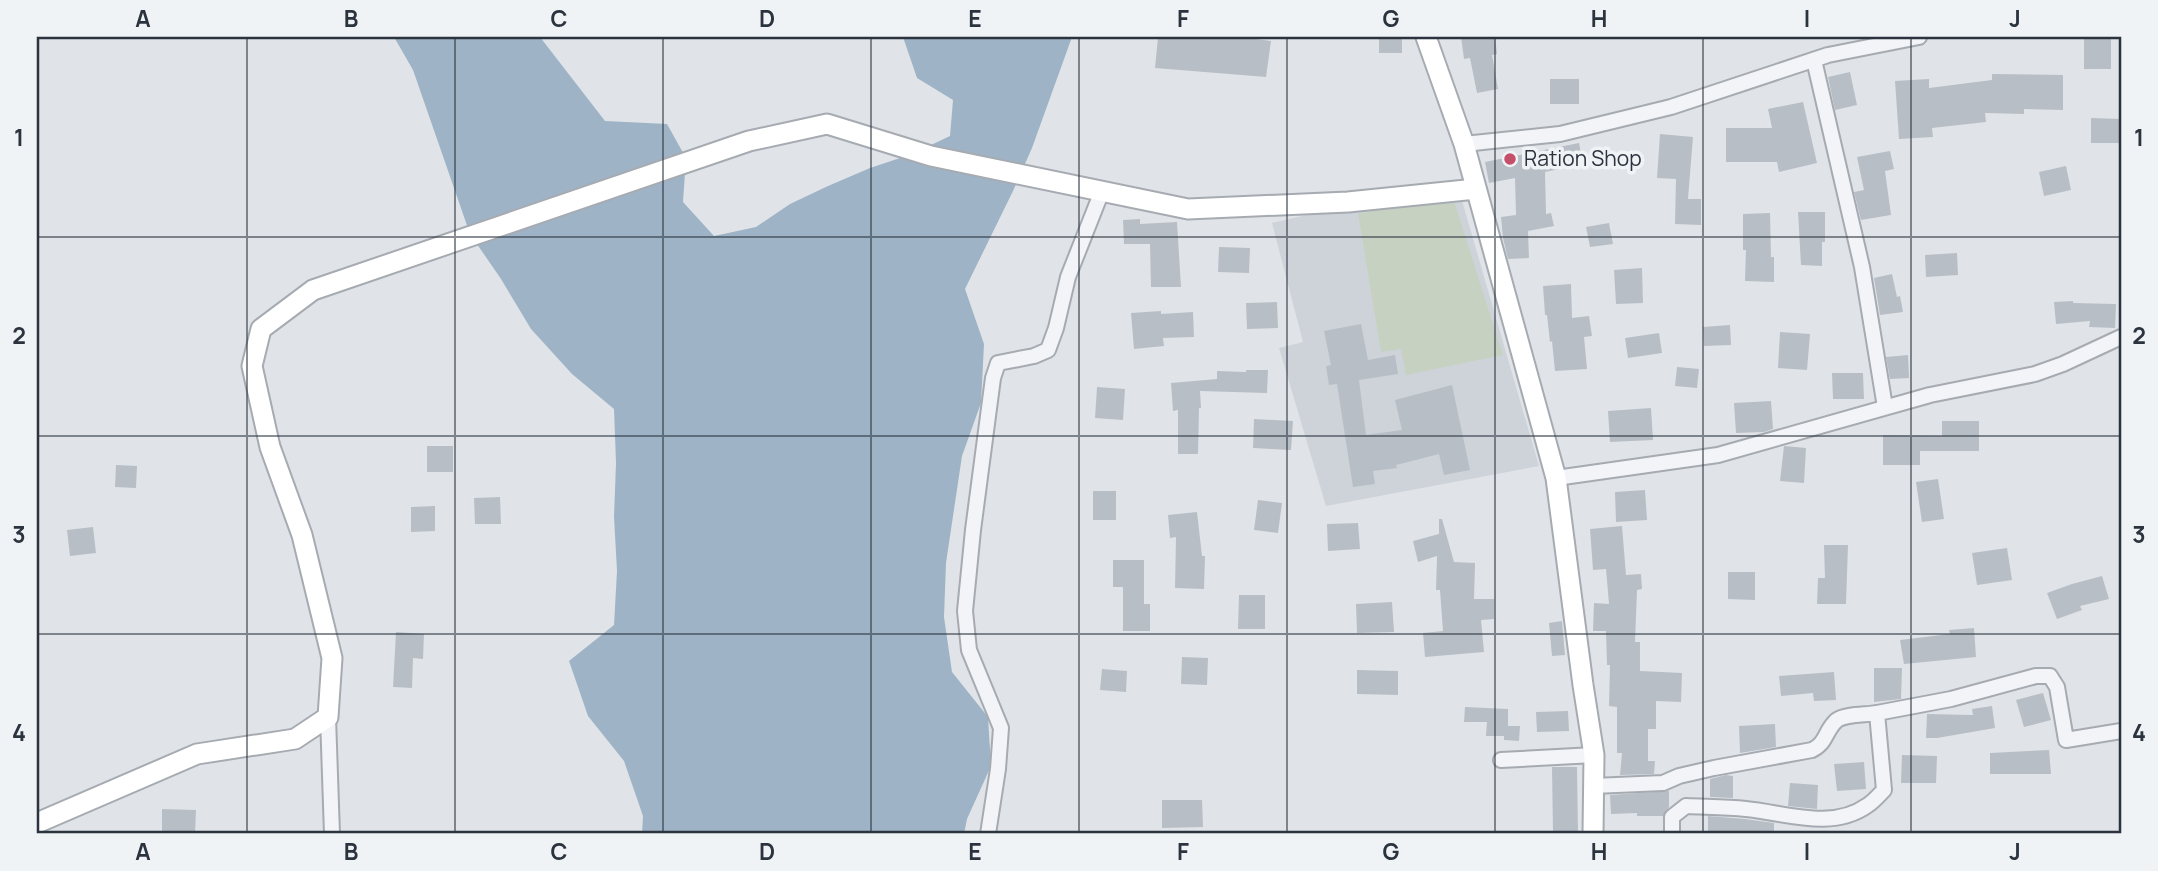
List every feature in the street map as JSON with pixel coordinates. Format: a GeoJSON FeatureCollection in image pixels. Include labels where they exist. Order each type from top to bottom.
{"type":"FeatureCollection","features":[{"type":"Feature","properties":{"kind":"main road"},"geometry":{"type":"LineString","coordinates":[[1426,37],[1464,144],[1556,478],[1594,755],[1593,834]]}},
{"type":"Feature","properties":{"kind":"main road"},"geometry":{"type":"LineString","coordinates":[[37,823],[197,754],[295,739],[328,717],[332,658],[302,535],[270,447],[252,366],[261,329],[313,290],[749,141],[827,124],[931,156],[1188,209],[1349,202],[1476,189]]}},
{"type":"Feature","properties":{"kind":"street"},"geometry":{"type":"LineString","coordinates":[[1464,144],[1573,131],[1671,107],[1828,55],[1919,37]]}},
{"type":"Feature","properties":{"kind":"street"},"geometry":{"type":"LineString","coordinates":[[1814,60],[1862,267],[1885,407]]}},
{"type":"Feature","properties":{"kind":"street"},"geometry":{"type":"LineString","coordinates":[[988,834],[1001,728],[969,650],[965,611],[993,378],[998,363],[1034,356],[1048,350],[1068,277],[1102,191]]}},
{"type":"Feature","properties":{"kind":"street"},"geometry":{"type":"LineString","coordinates":[[1556,478],[1718,455],[1930,395],[2035,374],[2121,337]]}},
{"type":"Feature","properties":{"kind":"street"},"geometry":{"type":"LineString","coordinates":[[1593,786],[1663,783],[1679,776],[1714,768],[1812,750],[1821,746],[1828,730],[1839,719],[1951,699],[2036,676],[2050,676],[2057,687],[2066,740],[2121,731]]}},
{"type":"Feature","properties":{"kind":"street"},"geometry":{"type":"LineString","coordinates":[[1672,834],[1672,817],[1686,806],[1747,809],[1814,820],[1849,815],[1869,805],[1884,790],[1877,713]]}},
{"type":"Feature","properties":{"kind":"street"},"geometry":{"type":"LineString","coordinates":[[328,717],[332,834]]}},
{"type":"Feature","properties":{"kind":"street"},"geometry":{"type":"LineString","coordinates":[[1501,760],[1594,755]]}},
{"type":"Feature","properties":{"kind":"shaded area"},"geometry":{"type":"Polygon","coordinates":[[[1456,180],[1539,466],[1326,506],[1279,348],[1303,342],[1272,223],[1456,180]]]}},
{"type":"Feature","properties":{"kind":"green space"},"geometry":{"type":"Polygon","coordinates":[[[1452,195],[1503,355],[1406,375],[1401,349],[1381,352],[1358,214],[1452,195]]]}},
{"type":"Feature","properties":{"kind":"water"},"geometry":{"type":"Polygon","coordinates":[[[394,37],[540,37],[605,121],[667,124],[686,158],[683,202],[714,236],[756,227],[790,204],[828,186],[912,154],[950,136],[953,100],[917,78],[903,37],[1072,37],[1032,148],[965,289],[984,344],[981,403],[962,456],[946,563],[944,617],[952,672],[988,717],[991,766],[967,819],[964,834],[642,834],[643,816],[624,761],[588,716],[569,661],[614,625],[617,571],[614,409],[572,374],[531,329],[470,234],[413,70],[394,37]]]}},
{"type":"Feature","properties":{"kind":"building"},"geometry":{"type":"Polygon","coordinates":[[[1158,37],[1240,37],[1271,41],[1266,77],[1155,68],[1158,37]]]}},
{"type":"Feature","properties":{"kind":"building"},"geometry":{"type":"Polygon","coordinates":[[[1379,37],[1402,37],[1402,53],[1379,53],[1379,37]]]}},
{"type":"Feature","properties":{"kind":"building"},"geometry":{"type":"Polygon","coordinates":[[[1461,37],[1495,37],[1497,54],[1492,55],[1498,89],[1477,93],[1470,58],[1464,59],[1461,37]]]}},
{"type":"Feature","properties":{"kind":"building"},"geometry":{"type":"Polygon","coordinates":[[[2084,37],[2111,37],[2111,69],[2084,69],[2084,37]]]}},
{"type":"Feature","properties":{"kind":"building"},"geometry":{"type":"Polygon","coordinates":[[[1850,72],[1857,105],[1835,110],[1828,77],[1850,72]]]}},
{"type":"Feature","properties":{"kind":"building"},"geometry":{"type":"Polygon","coordinates":[[[1992,74],[2063,75],[2063,110],[2024,109],[2024,114],[1985,113],[1986,122],[1932,128],[1933,137],[1899,139],[1895,81],[1929,79],[1929,88],[1992,80],[1992,74]]]}},
{"type":"Feature","properties":{"kind":"building"},"geometry":{"type":"Polygon","coordinates":[[[1550,79],[1579,79],[1579,104],[1550,104],[1550,79]]]}},
{"type":"Feature","properties":{"kind":"building"},"geometry":{"type":"Polygon","coordinates":[[[1803,102],[1817,163],[1779,172],[1777,162],[1726,162],[1726,128],[1772,128],[1768,109],[1803,102]]]}},
{"type":"Feature","properties":{"kind":"building"},"geometry":{"type":"Polygon","coordinates":[[[2091,118],[2121,119],[2121,143],[2091,143],[2091,118]]]}},
{"type":"Feature","properties":{"kind":"building"},"geometry":{"type":"Polygon","coordinates":[[[1660,134],[1693,137],[1688,199],[1701,199],[1701,225],[1675,224],[1676,179],[1657,178],[1660,134]]]}},
{"type":"Feature","properties":{"kind":"building"},"geometry":{"type":"Polygon","coordinates":[[[1579,143],[1583,164],[1545,172],[1546,214],[1551,213],[1554,226],[1528,231],[1529,258],[1508,259],[1501,217],[1516,215],[1515,178],[1489,183],[1485,162],[1579,143]]]}},
{"type":"Feature","properties":{"kind":"building"},"geometry":{"type":"Polygon","coordinates":[[[1890,151],[1894,169],[1885,171],[1891,215],[1861,220],[1854,192],[1864,190],[1857,157],[1890,151]]]}},
{"type":"Feature","properties":{"kind":"building"},"geometry":{"type":"Polygon","coordinates":[[[2066,166],[2071,190],[2044,196],[2039,172],[2066,166]]]}},
{"type":"Feature","properties":{"kind":"building"},"geometry":{"type":"Polygon","coordinates":[[[1798,212],[1825,212],[1822,266],[1801,265],[1798,212]]]}},
{"type":"Feature","properties":{"kind":"building"},"geometry":{"type":"Polygon","coordinates":[[[1770,213],[1774,282],[1745,281],[1743,214],[1770,213]]]}},
{"type":"Feature","properties":{"kind":"building"},"geometry":{"type":"Polygon","coordinates":[[[1140,219],[1140,224],[1177,222],[1181,287],[1151,287],[1150,244],[1124,244],[1123,220],[1140,219]]]}},
{"type":"Feature","properties":{"kind":"building"},"geometry":{"type":"Polygon","coordinates":[[[1609,223],[1613,244],[1590,247],[1586,227],[1609,223]]]}},
{"type":"Feature","properties":{"kind":"building"},"geometry":{"type":"Polygon","coordinates":[[[1219,247],[1250,248],[1249,273],[1218,272],[1219,247]]]}},
{"type":"Feature","properties":{"kind":"building"},"geometry":{"type":"Polygon","coordinates":[[[1957,253],[1958,275],[1926,277],[1925,255],[1957,253]]]}},
{"type":"Feature","properties":{"kind":"building"},"geometry":{"type":"Polygon","coordinates":[[[1642,268],[1643,303],[1616,304],[1614,270],[1642,268]]]}},
{"type":"Feature","properties":{"kind":"building"},"geometry":{"type":"Polygon","coordinates":[[[1892,274],[1903,312],[1880,315],[1874,278],[1892,274]]]}},
{"type":"Feature","properties":{"kind":"building"},"geometry":{"type":"Polygon","coordinates":[[[1571,284],[1572,318],[1589,316],[1592,336],[1584,337],[1587,369],[1555,371],[1543,286],[1571,284]]]}},
{"type":"Feature","properties":{"kind":"building"},"geometry":{"type":"Polygon","coordinates":[[[1277,302],[1278,328],[1247,329],[1246,303],[1277,302]]]}},
{"type":"Feature","properties":{"kind":"building"},"geometry":{"type":"Polygon","coordinates":[[[2054,302],[2116,304],[2115,328],[2089,327],[2090,321],[2056,324],[2054,302]]]}},
{"type":"Feature","properties":{"kind":"building"},"geometry":{"type":"Polygon","coordinates":[[[1161,311],[1161,314],[1193,312],[1194,337],[1163,338],[1164,346],[1134,349],[1131,313],[1161,311]]]}},
{"type":"Feature","properties":{"kind":"building"},"geometry":{"type":"Polygon","coordinates":[[[1361,324],[1368,360],[1395,355],[1398,374],[1359,380],[1366,435],[1402,430],[1395,400],[1452,385],[1470,470],[1444,475],[1439,454],[1396,465],[1397,468],[1373,471],[1375,484],[1353,487],[1337,384],[1329,385],[1326,366],[1331,365],[1324,331],[1361,324]]]}},
{"type":"Feature","properties":{"kind":"building"},"geometry":{"type":"Polygon","coordinates":[[[1730,325],[1731,345],[1704,346],[1703,327],[1730,325]]]}},
{"type":"Feature","properties":{"kind":"building"},"geometry":{"type":"Polygon","coordinates":[[[1780,332],[1810,334],[1807,370],[1778,368],[1780,332]]]}},
{"type":"Feature","properties":{"kind":"building"},"geometry":{"type":"Polygon","coordinates":[[[1659,333],[1662,353],[1628,358],[1625,338],[1659,333]]]}},
{"type":"Feature","properties":{"kind":"building"},"geometry":{"type":"Polygon","coordinates":[[[1908,355],[1909,378],[1890,379],[1886,357],[1908,355]]]}},
{"type":"Feature","properties":{"kind":"building"},"geometry":{"type":"Polygon","coordinates":[[[1677,367],[1699,369],[1697,388],[1675,386],[1677,367]]]}},
{"type":"Feature","properties":{"kind":"building"},"geometry":{"type":"Polygon","coordinates":[[[1268,370],[1267,393],[1200,391],[1198,454],[1178,454],[1178,410],[1173,411],[1171,383],[1217,379],[1217,371],[1268,370]]]}},
{"type":"Feature","properties":{"kind":"building"},"geometry":{"type":"Polygon","coordinates":[[[1832,373],[1863,373],[1864,399],[1833,399],[1832,373]]]}},
{"type":"Feature","properties":{"kind":"building"},"geometry":{"type":"Polygon","coordinates":[[[1097,387],[1125,389],[1123,420],[1095,418],[1097,387]]]}},
{"type":"Feature","properties":{"kind":"building"},"geometry":{"type":"Polygon","coordinates":[[[1771,401],[1773,429],[1736,433],[1734,403],[1771,401]]]}},
{"type":"Feature","properties":{"kind":"building"},"geometry":{"type":"Polygon","coordinates":[[[1651,408],[1653,440],[1610,442],[1608,411],[1651,408]]]}},
{"type":"Feature","properties":{"kind":"building"},"geometry":{"type":"Polygon","coordinates":[[[1254,419],[1293,421],[1291,450],[1253,448],[1254,419]]]}},
{"type":"Feature","properties":{"kind":"building"},"geometry":{"type":"Polygon","coordinates":[[[1942,421],[1979,421],[1979,451],[1920,451],[1920,465],[1883,465],[1883,435],[1942,436],[1942,421]]]}},
{"type":"Feature","properties":{"kind":"building"},"geometry":{"type":"Polygon","coordinates":[[[427,446],[453,446],[453,472],[427,472],[427,446]]]}},
{"type":"Feature","properties":{"kind":"building"},"geometry":{"type":"Polygon","coordinates":[[[1784,446],[1806,448],[1804,483],[1780,481],[1784,446]]]}},
{"type":"Feature","properties":{"kind":"building"},"geometry":{"type":"Polygon","coordinates":[[[116,465],[137,466],[136,488],[115,487],[116,465]]]}},
{"type":"Feature","properties":{"kind":"building"},"geometry":{"type":"Polygon","coordinates":[[[1938,479],[1944,519],[1922,522],[1916,482],[1938,479]]]}},
{"type":"Feature","properties":{"kind":"building"},"geometry":{"type":"Polygon","coordinates":[[[1645,490],[1647,520],[1616,522],[1615,492],[1645,490]]]}},
{"type":"Feature","properties":{"kind":"building"},"geometry":{"type":"Polygon","coordinates":[[[1093,491],[1116,491],[1116,520],[1093,520],[1093,491]]]}},
{"type":"Feature","properties":{"kind":"building"},"geometry":{"type":"Polygon","coordinates":[[[500,497],[501,524],[475,524],[474,498],[500,497]]]}},
{"type":"Feature","properties":{"kind":"building"},"geometry":{"type":"Polygon","coordinates":[[[1258,500],[1282,503],[1278,533],[1254,530],[1258,500]]]}},
{"type":"Feature","properties":{"kind":"building"},"geometry":{"type":"Polygon","coordinates":[[[435,506],[435,531],[411,532],[411,507],[435,506]]]}},
{"type":"Feature","properties":{"kind":"building"},"geometry":{"type":"Polygon","coordinates":[[[1197,512],[1202,556],[1205,556],[1204,589],[1175,588],[1176,537],[1170,538],[1168,515],[1197,512]]]}},
{"type":"Feature","properties":{"kind":"building"},"geometry":{"type":"Polygon","coordinates":[[[1439,519],[1442,519],[1454,562],[1475,563],[1474,599],[1494,599],[1494,619],[1481,620],[1484,652],[1425,657],[1423,633],[1443,631],[1440,590],[1436,590],[1437,556],[1418,562],[1413,541],[1439,534],[1439,519]]]}},
{"type":"Feature","properties":{"kind":"building"},"geometry":{"type":"Polygon","coordinates":[[[1358,523],[1360,549],[1328,551],[1327,524],[1358,523]]]}},
{"type":"Feature","properties":{"kind":"building"},"geometry":{"type":"Polygon","coordinates":[[[1622,526],[1626,575],[1641,574],[1642,589],[1637,590],[1635,642],[1640,642],[1640,671],[1682,673],[1681,702],[1656,701],[1656,729],[1648,729],[1648,761],[1655,761],[1654,774],[1620,775],[1622,753],[1617,753],[1617,707],[1609,706],[1610,665],[1607,665],[1606,631],[1593,631],[1594,603],[1609,604],[1606,569],[1593,570],[1590,529],[1622,526]]]}},
{"type":"Feature","properties":{"kind":"building"},"geometry":{"type":"Polygon","coordinates":[[[93,527],[96,553],[70,556],[67,530],[93,527]]]}},
{"type":"Feature","properties":{"kind":"building"},"geometry":{"type":"Polygon","coordinates":[[[1824,545],[1848,545],[1846,604],[1817,604],[1818,578],[1825,578],[1824,545]]]}},
{"type":"Feature","properties":{"kind":"building"},"geometry":{"type":"Polygon","coordinates":[[[2007,548],[2012,580],[1977,585],[1972,553],[2007,548]]]}},
{"type":"Feature","properties":{"kind":"building"},"geometry":{"type":"Polygon","coordinates":[[[1113,560],[1144,560],[1144,604],[1150,604],[1150,631],[1123,631],[1123,587],[1113,587],[1113,560]]]}},
{"type":"Feature","properties":{"kind":"building"},"geometry":{"type":"Polygon","coordinates":[[[1728,572],[1755,572],[1755,600],[1728,599],[1728,572]]]}},
{"type":"Feature","properties":{"kind":"building"},"geometry":{"type":"Polygon","coordinates":[[[2102,576],[2109,599],[2080,606],[2082,610],[2057,619],[2047,593],[2102,576]]]}},
{"type":"Feature","properties":{"kind":"building"},"geometry":{"type":"Polygon","coordinates":[[[1239,595],[1265,595],[1265,629],[1238,629],[1239,595]]]}},
{"type":"Feature","properties":{"kind":"building"},"geometry":{"type":"Polygon","coordinates":[[[1392,602],[1394,632],[1357,633],[1356,604],[1392,602]]]}},
{"type":"Feature","properties":{"kind":"building"},"geometry":{"type":"Polygon","coordinates":[[[1562,621],[1565,655],[1552,656],[1549,623],[1562,621]]]}},
{"type":"Feature","properties":{"kind":"building"},"geometry":{"type":"Polygon","coordinates":[[[1974,628],[1976,657],[1904,664],[1900,640],[1974,628]]]}},
{"type":"Feature","properties":{"kind":"building"},"geometry":{"type":"Polygon","coordinates":[[[396,632],[424,634],[423,659],[413,658],[412,688],[393,687],[396,632]]]}},
{"type":"Feature","properties":{"kind":"building"},"geometry":{"type":"Polygon","coordinates":[[[1182,657],[1208,658],[1207,685],[1181,684],[1182,657]]]}},
{"type":"Feature","properties":{"kind":"building"},"geometry":{"type":"Polygon","coordinates":[[[1874,668],[1902,668],[1901,699],[1874,702],[1874,668]]]}},
{"type":"Feature","properties":{"kind":"building"},"geometry":{"type":"Polygon","coordinates":[[[1102,669],[1127,671],[1126,692],[1100,690],[1102,669]]]}},
{"type":"Feature","properties":{"kind":"building"},"geometry":{"type":"Polygon","coordinates":[[[1357,670],[1398,671],[1398,695],[1357,694],[1357,670]]]}},
{"type":"Feature","properties":{"kind":"building"},"geometry":{"type":"Polygon","coordinates":[[[1834,672],[1836,700],[1814,701],[1813,693],[1781,696],[1779,676],[1834,672]]]}},
{"type":"Feature","properties":{"kind":"building"},"geometry":{"type":"Polygon","coordinates":[[[2043,693],[2051,720],[2024,727],[2016,700],[2043,693]]]}},
{"type":"Feature","properties":{"kind":"building"},"geometry":{"type":"Polygon","coordinates":[[[1992,706],[1995,728],[1926,738],[1927,714],[1973,715],[1972,709],[1992,706]]]}},
{"type":"Feature","properties":{"kind":"building"},"geometry":{"type":"Polygon","coordinates":[[[1465,707],[1508,709],[1508,726],[1520,726],[1519,741],[1504,740],[1504,736],[1486,736],[1487,722],[1464,722],[1465,707]]]}},
{"type":"Feature","properties":{"kind":"building"},"geometry":{"type":"Polygon","coordinates":[[[1568,711],[1569,731],[1537,732],[1536,712],[1568,711]]]}},
{"type":"Feature","properties":{"kind":"building"},"geometry":{"type":"Polygon","coordinates":[[[1775,724],[1776,747],[1740,753],[1739,726],[1775,724]]]}},
{"type":"Feature","properties":{"kind":"building"},"geometry":{"type":"Polygon","coordinates":[[[2049,750],[2051,774],[1990,774],[1990,753],[2049,750]]]}},
{"type":"Feature","properties":{"kind":"building"},"geometry":{"type":"Polygon","coordinates":[[[1902,755],[1937,756],[1936,783],[1901,783],[1902,755]]]}},
{"type":"Feature","properties":{"kind":"building"},"geometry":{"type":"Polygon","coordinates":[[[1864,762],[1866,789],[1837,791],[1834,764],[1864,762]]]}},
{"type":"Feature","properties":{"kind":"building"},"geometry":{"type":"Polygon","coordinates":[[[1552,767],[1577,767],[1578,834],[1553,834],[1552,767]]]}},
{"type":"Feature","properties":{"kind":"building"},"geometry":{"type":"Polygon","coordinates":[[[1733,776],[1733,798],[1710,797],[1710,779],[1733,776]]]}},
{"type":"Feature","properties":{"kind":"building"},"geometry":{"type":"Polygon","coordinates":[[[1790,783],[1818,785],[1817,809],[1788,806],[1790,783]]]}},
{"type":"Feature","properties":{"kind":"building"},"geometry":{"type":"Polygon","coordinates":[[[1669,791],[1669,807],[1663,816],[1611,814],[1610,795],[1669,791]]]}},
{"type":"Feature","properties":{"kind":"building"},"geometry":{"type":"Polygon","coordinates":[[[1162,800],[1202,800],[1203,827],[1162,828],[1162,800]]]}},
{"type":"Feature","properties":{"kind":"building"},"geometry":{"type":"Polygon","coordinates":[[[162,809],[196,810],[195,834],[162,834],[162,809]]]}},
{"type":"Feature","properties":{"kind":"building"},"geometry":{"type":"Polygon","coordinates":[[[1708,816],[1774,823],[1774,834],[1708,834],[1708,816]]]}},
{"type":"Feature","properties":{"kind":"place","name":"Ration Shop"},"geometry":{"type":"Point","coordinates":[1510,159]}}]}
